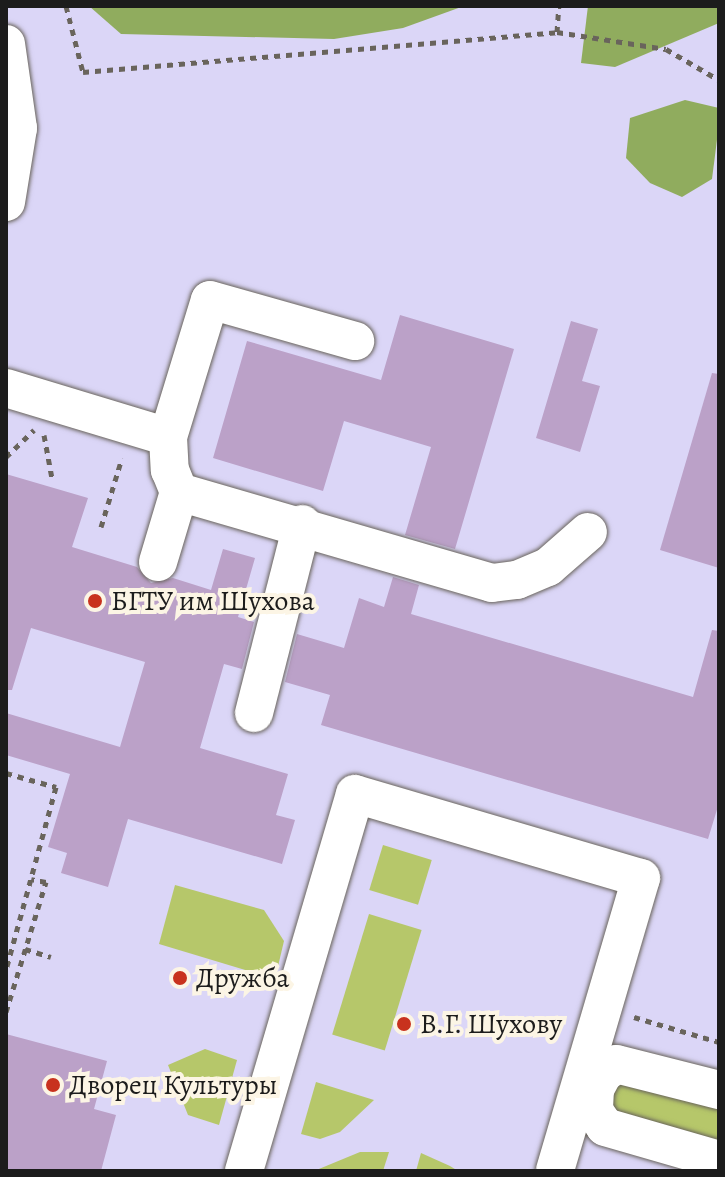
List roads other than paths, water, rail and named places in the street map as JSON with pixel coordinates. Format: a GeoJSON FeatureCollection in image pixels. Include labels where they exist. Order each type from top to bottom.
{"type":"FeatureCollection","features":[{"type":"Feature","properties":{"kind":"street"},"geometry":{"type":"LineString","coordinates":[[6,44],[18,128],[6,202]]}},
{"type":"Feature","properties":{"kind":"street"},"geometry":{"type":"LineString","coordinates":[[158,562],[179,492],[170,470],[168,437],[210,300],[355,341]]}},
{"type":"Feature","properties":{"kind":"street"},"geometry":{"type":"LineString","coordinates":[[6,388],[168,437]]}},
{"type":"Feature","properties":{"kind":"street"},"geometry":{"type":"LineString","coordinates":[[179,492],[302,524],[492,583],[517,580],[548,567],[588,532]]}},
{"type":"Feature","properties":{"kind":"street"},"geometry":{"type":"LineString","coordinates":[[254,713],[302,524]]}},
{"type":"Feature","properties":{"kind":"street"},"geometry":{"type":"LineString","coordinates":[[244,1171],[355,794],[641,878],[555,1171]]}},
{"type":"Feature","properties":{"kind":"street"},"geometry":{"type":"LineString","coordinates":[[719,1090],[616,1064],[595,1089],[594,1111],[605,1127],[719,1160]]}},
{"type":"Feature","properties":{"kind":"place","name":"БГТУ им Шухова"},"geometry":{"type":"Point","coordinates":[95,601]}},
{"type":"Feature","properties":{"kind":"place","name":"Дружба"},"geometry":{"type":"Point","coordinates":[180,978]}},
{"type":"Feature","properties":{"kind":"place","name":"В.Г. Шухову"},"geometry":{"type":"Point","coordinates":[404,1024]}},
{"type":"Feature","properties":{"kind":"place","name":"Дворец Культуры"},"geometry":{"type":"Point","coordinates":[53,1085]}}]}
